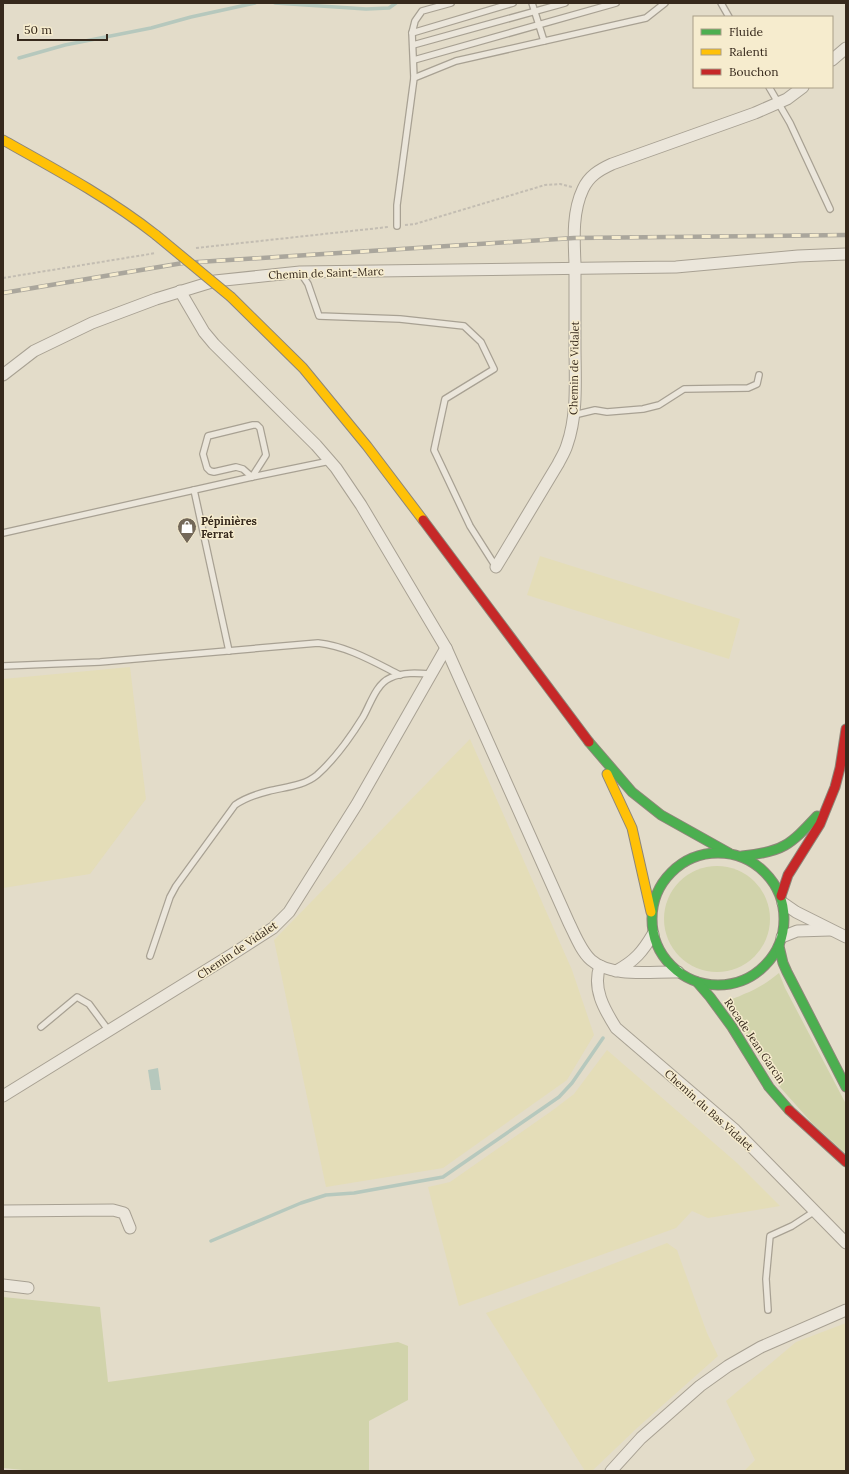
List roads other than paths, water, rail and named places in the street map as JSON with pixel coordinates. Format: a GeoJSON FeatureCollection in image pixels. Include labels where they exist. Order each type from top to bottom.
{"type":"FeatureCollection","features":[{"type":"Feature","properties":{"kind":"main road"},"geometry":{"type":"LineString","coordinates":[[3,140],[85,186],[142,224],[231,297],[272,336],[303,368],[367,446],[589,742],[632,792],[661,815],[729,853]]}},
{"type":"Feature","properties":{"kind":"main road"},"geometry":{"type":"LineString","coordinates":[[782,899],[788,875],[820,824],[835,787],[840,768],[846,729]]}},
{"type":"Feature","properties":{"kind":"main road"},"geometry":{"type":"LineString","coordinates":[[589,742],[616,791],[632,828],[652,916],[653,934],[658,948],[667,961],[678,972],[697,982],[716,985],[736,983],[754,975],[764,967],[781,942]]}},
{"type":"Feature","properties":{"kind":"main road"},"geometry":{"type":"LineString","coordinates":[[742,856],[764,854],[778,850],[796,838],[826,807]]}},
{"type":"Feature","properties":{"kind":"main road"},"geometry":{"type":"LineString","coordinates":[[652,916],[656,894],[668,875],[686,861],[707,853],[729,853],[742,856],[755,863],[766,872],[775,883],[782,899],[785,920],[781,942],[783,963],[846,1087]]}},
{"type":"Feature","properties":{"kind":"main road","name":"Rocade Jean Garcin"},"geometry":{"type":"LineString","coordinates":[[697,982],[732,1027],[769,1087],[790,1110],[846,1162]]}},
{"type":"Feature","properties":{"kind":"street"},"geometry":{"type":"LineString","coordinates":[[833,59],[846,48]]}},
{"type":"Feature","properties":{"kind":"street"},"geometry":{"type":"LineString","coordinates":[[778,103],[787,99],[802,88]]}},
{"type":"Feature","properties":{"kind":"street","name":"Chemin de Vidalet"},"geometry":{"type":"LineString","coordinates":[[496,568],[567,447],[574,415],[576,219],[582,190],[593,175],[612,164],[778,103]]}},
{"type":"Feature","properties":{"kind":"street","name":"Chemin de Saint-Marc"},"geometry":{"type":"LineString","coordinates":[[3,375],[34,351],[92,323],[180,291],[215,281],[300,272],[676,267],[798,256],[846,254]]}},
{"type":"Feature","properties":{"kind":"street"},"geometry":{"type":"LineString","coordinates":[[180,291],[204,332],[214,344],[316,445],[330,461],[361,505],[446,648],[585,953],[592,961],[600,966],[616,971],[630,973],[660,971],[678,972]]}},
{"type":"Feature","properties":{"kind":"street","name":"Chemin de Vidalet"},"geometry":{"type":"LineString","coordinates":[[3,1096],[273,928],[289,912],[357,804],[446,648]]}},
{"type":"Feature","properties":{"kind":"street"},"geometry":{"type":"LineString","coordinates":[[782,899],[796,912],[846,937]]}},
{"type":"Feature","properties":{"kind":"street"},"geometry":{"type":"LineString","coordinates":[[781,942],[797,931],[833,930]]}},
{"type":"Feature","properties":{"kind":"street"},"geometry":{"type":"LineString","coordinates":[[616,971],[634,959],[645,948],[653,934]]}},
{"type":"Feature","properties":{"kind":"street","name":"Chemin du Bas Vidalet"},"geometry":{"type":"LineString","coordinates":[[600,966],[597,975],[599,993],[605,1010],[616,1028],[734,1130],[816,1211],[846,1243]]}},
{"type":"Feature","properties":{"kind":"street"},"geometry":{"type":"LineString","coordinates":[[3,1211],[113,1210],[124,1213],[130,1228]]}},
{"type":"Feature","properties":{"kind":"street"},"geometry":{"type":"LineString","coordinates":[[3,1285],[28,1288]]}},
{"type":"Feature","properties":{"kind":"street"},"geometry":{"type":"LineString","coordinates":[[612,1471],[641,1438],[700,1386],[728,1366],[761,1347],[846,1310]]}},
{"type":"Feature","properties":{"kind":"lane"},"geometry":{"type":"LineString","coordinates":[[397,226],[397,205],[414,78],[412,32],[415,21],[422,11],[451,3]]}},
{"type":"Feature","properties":{"kind":"lane"},"geometry":{"type":"LineString","coordinates":[[412,32],[513,3]]}},
{"type":"Feature","properties":{"kind":"lane"},"geometry":{"type":"LineString","coordinates":[[532,3],[544,41]]}},
{"type":"Feature","properties":{"kind":"lane"},"geometry":{"type":"LineString","coordinates":[[413,45],[565,3]]}},
{"type":"Feature","properties":{"kind":"lane"},"geometry":{"type":"LineString","coordinates":[[414,60],[616,3]]}},
{"type":"Feature","properties":{"kind":"lane"},"geometry":{"type":"LineString","coordinates":[[414,78],[456,61],[646,18],[665,3]]}},
{"type":"Feature","properties":{"kind":"lane"},"geometry":{"type":"LineString","coordinates":[[722,3],[728,16]]}},
{"type":"Feature","properties":{"kind":"lane"},"geometry":{"type":"LineString","coordinates":[[770,88],[790,123],[830,209]]}},
{"type":"Feature","properties":{"kind":"lane"},"geometry":{"type":"LineString","coordinates":[[300,272],[308,284],[319,316],[400,319],[464,326],[482,342],[494,369],[445,399],[434,450],[470,526],[496,568]]}},
{"type":"Feature","properties":{"kind":"lane"},"geometry":{"type":"LineString","coordinates":[[574,415],[595,410],[607,412],[643,409],[659,405],[684,390],[748,388],[757,384],[759,375]]}},
{"type":"Feature","properties":{"kind":"lane"},"geometry":{"type":"LineString","coordinates":[[252,424],[257,425],[260,428],[266,455],[252,477],[243,469],[236,468],[214,472],[210,471],[207,468],[203,454],[208,436],[252,424]]}},
{"type":"Feature","properties":{"kind":"lane"},"geometry":{"type":"LineString","coordinates":[[3,533],[330,461]]}},
{"type":"Feature","properties":{"kind":"lane"},"geometry":{"type":"LineString","coordinates":[[194,490],[229,651]]}},
{"type":"Feature","properties":{"kind":"lane"},"geometry":{"type":"LineString","coordinates":[[3,666],[100,662],[311,643],[329,644],[344,648],[400,675]]}},
{"type":"Feature","properties":{"kind":"lane"},"geometry":{"type":"LineString","coordinates":[[150,956],[170,897],[176,886],[235,805],[244,799],[268,791],[304,782],[318,774],[340,750],[362,718],[381,684],[389,678],[405,673],[432,674]]}},
{"type":"Feature","properties":{"kind":"lane"},"geometry":{"type":"LineString","coordinates":[[41,1027],[78,997],[89,1004],[109,1031]]}},
{"type":"Feature","properties":{"kind":"lane"},"geometry":{"type":"LineString","coordinates":[[768,1310],[766,1279],[770,1236],[799,1223],[816,1211]]}},
{"type":"Feature","properties":{"kind":"waterway"},"geometry":{"type":"LineString","coordinates":[[19,58],[65,45],[151,28],[191,17],[255,3]]}},
{"type":"Feature","properties":{"kind":"waterway"},"geometry":{"type":"LineString","coordinates":[[275,3],[366,9],[389,8],[396,3]]}},
{"type":"Feature","properties":{"kind":"waterway"},"geometry":{"type":"LineString","coordinates":[[211,1241],[301,1203],[326,1195],[354,1193],[443,1177],[559,1097],[572,1083],[603,1038]]}},
{"type":"Feature","properties":{"kind":"railway"},"geometry":{"type":"LineString","coordinates":[[3,293],[183,263],[574,238],[846,235]]}},
{"type":"Feature","properties":{"kind":"place","name":"Pépinières Ferrat"},"geometry":{"type":"Point","coordinates":[187,544]}}]}
